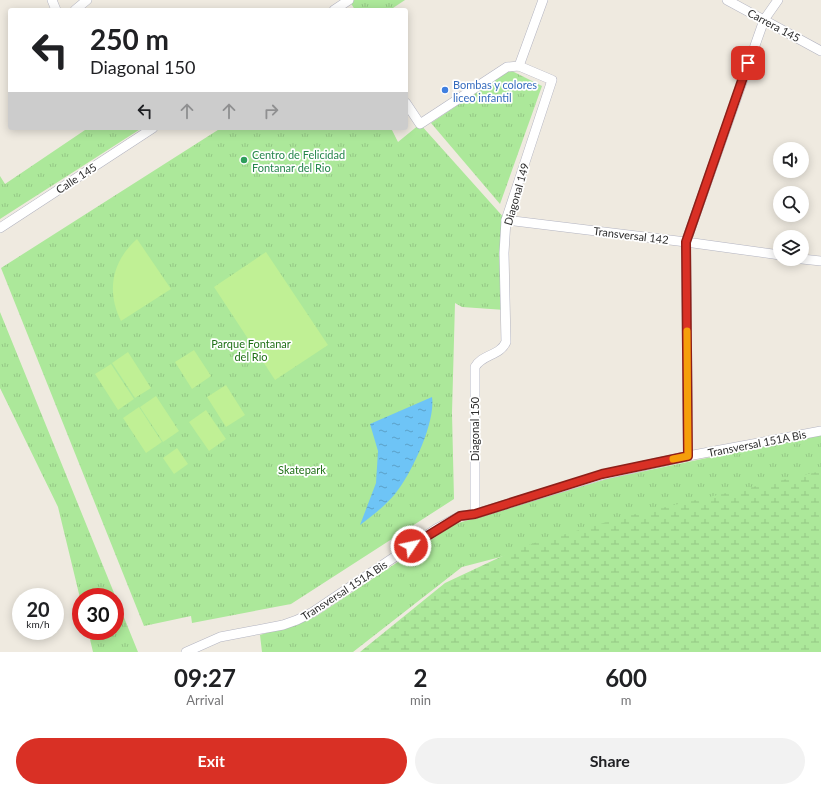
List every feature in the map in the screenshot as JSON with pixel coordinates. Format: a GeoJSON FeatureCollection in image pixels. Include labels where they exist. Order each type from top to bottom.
{"type":"FeatureCollection","features":[{"type":"Feature","properties":{"kind":"street"},"geometry":{"type":"LineString","coordinates":[[77,8],[87,0]]}},
{"type":"Feature","properties":{"kind":"street"},"geometry":{"type":"LineString","coordinates":[[339,6],[349,0]]}},
{"type":"Feature","properties":{"kind":"street"},"geometry":{"type":"LineString","coordinates":[[408,106],[420,124],[500,70],[519,66],[543,0]]}},
{"type":"Feature","properties":{"kind":"street","name":"Carrera 145"},"geometry":{"type":"LineString","coordinates":[[727,0],[821,51]]}},
{"type":"Feature","properties":{"kind":"street"},"geometry":{"type":"LineString","coordinates":[[688,456],[686,242],[764,20],[778,0]]}},
{"type":"Feature","properties":{"kind":"street","name":"Diagonal 149"},"geometry":{"type":"LineString","coordinates":[[493,354],[503,348],[506,342],[504,253],[506,220],[552,80],[519,66]]}},
{"type":"Feature","properties":{"kind":"street","name":"Calle 145"},"geometry":{"type":"LineString","coordinates":[[0,228],[150,130]]}},
{"type":"Feature","properties":{"kind":"street","name":"Transversal 142"},"geometry":{"type":"LineString","coordinates":[[506,220],[773,254]]}},
{"type":"Feature","properties":{"kind":"street"},"geometry":{"type":"LineString","coordinates":[[809,260],[821,261]]}},
{"type":"Feature","properties":{"kind":"street","name":"Diagonal 150"},"geometry":{"type":"LineString","coordinates":[[475,514],[475,368],[483,359],[493,354]]}},
{"type":"Feature","properties":{"kind":"street","name":"Transversal 151A Bis"},"geometry":{"type":"LineString","coordinates":[[186,652],[220,637],[283,625],[302,618],[436,530],[460,516],[475,514],[602,474],[821,431]]}},
{"type":"Feature","properties":{"kind":"green space"},"geometry":{"type":"Polygon","coordinates":[[[349,0],[405,0],[393,8],[354,8],[349,0]]]}},
{"type":"Feature","properties":{"kind":"green space"},"geometry":{"type":"Polygon","coordinates":[[[510,70],[542,86],[500,204],[431,123],[510,70]]]}},
{"type":"Feature","properties":{"kind":"green space","name":"Parque Fontanar del Rio"},"geometry":{"type":"Polygon","coordinates":[[[420,124],[506,220],[505,310],[462,307],[455,303],[452,413],[454,499],[291,604],[192,623],[191,616],[144,626],[1,268],[218,130],[392,130],[398,142],[420,124]]]}},
{"type":"Feature","properties":{"kind":"green space"},"geometry":{"type":"Polygon","coordinates":[[[85,130],[139,130],[0,219],[0,176],[5,184],[85,130]]]}},
{"type":"Feature","properties":{"kind":"green space"},"geometry":{"type":"Polygon","coordinates":[[[137,239],[171,289],[121,321],[116,310],[114,299],[114,277],[122,257],[137,239]]]}},
{"type":"Feature","properties":{"kind":"green space"},"geometry":{"type":"Polygon","coordinates":[[[266,252],[328,345],[275,380],[214,287],[266,252]]]}},
{"type":"Feature","properties":{"kind":"green space"},"geometry":{"type":"Polygon","coordinates":[[[0,312],[112,588],[78,588],[58,507],[0,388],[0,312]]]}},
{"type":"Feature","properties":{"kind":"green space"},"geometry":{"type":"Polygon","coordinates":[[[194,350],[211,376],[192,389],[175,362],[194,350]]]}},
{"type":"Feature","properties":{"kind":"green space"},"geometry":{"type":"Polygon","coordinates":[[[128,352],[151,388],[135,398],[112,363],[128,352]]]}},
{"type":"Feature","properties":{"kind":"green space"},"geometry":{"type":"Polygon","coordinates":[[[111,364],[134,399],[118,410],[95,374],[111,364]]]}},
{"type":"Feature","properties":{"kind":"green space"},"geometry":{"type":"Polygon","coordinates":[[[226,385],[245,415],[226,427],[207,397],[226,385]]]}},
{"type":"Feature","properties":{"kind":"green space"},"geometry":{"type":"Polygon","coordinates":[[[156,396],[179,431],[163,442],[140,407],[156,396]]]}},
{"type":"Feature","properties":{"kind":"green space"},"geometry":{"type":"Polygon","coordinates":[[[139,407],[162,442],[146,453],[123,418],[139,407]]]}},
{"type":"Feature","properties":{"kind":"green space"},"geometry":{"type":"Polygon","coordinates":[[[206,410],[226,439],[209,451],[189,422],[206,410]]]}},
{"type":"Feature","properties":{"kind":"green space"},"geometry":{"type":"Polygon","coordinates":[[[821,434],[821,473],[462,567],[353,652],[262,652],[260,635],[315,617],[455,524],[607,479],[821,434]]]}},
{"type":"Feature","properties":{"kind":"green space"},"geometry":{"type":"Polygon","coordinates":[[[177,448],[188,464],[174,474],[163,458],[177,448]]]}},
{"type":"Feature","properties":{"kind":"green space"},"geometry":{"type":"Polygon","coordinates":[[[821,471],[821,652],[360,652],[445,583],[524,546],[631,515],[821,471]]]}},
{"type":"Feature","properties":{"kind":"green space"},"geometry":{"type":"Polygon","coordinates":[[[124,618],[138,652],[93,652],[90,640],[124,640],[124,618]]]}},
{"type":"Feature","properties":{"kind":"water"},"geometry":{"type":"Polygon","coordinates":[[[432,397],[430,420],[415,462],[395,494],[378,511],[360,525],[376,483],[378,451],[370,424],[432,397]]]}},
{"type":"Feature","properties":{"kind":"slow traffic"},"geometry":{"type":"LineString","coordinates":[[673,459],[688,456],[687,331]]}},
{"type":"Feature","properties":{"kind":"place","name":"Bombas y colores liceo infantil"},"geometry":{"type":"Point","coordinates":[445,90]}},
{"type":"Feature","properties":{"kind":"place","name":"Centro de Felicidad Fontanar del Rio"},"geometry":{"type":"Point","coordinates":[244,160]}},
{"type":"Feature","properties":{"kind":"route"},"geometry":{"type":"LineString","coordinates":[[411,546],[460,516],[475,514],[602,474],[688,456],[686,242],[748,63]]}},
{"type":"Feature","properties":{"kind":"park label","name":"Skatepark"},"geometry":{"type":"Point","coordinates":[302,469]}}]}
